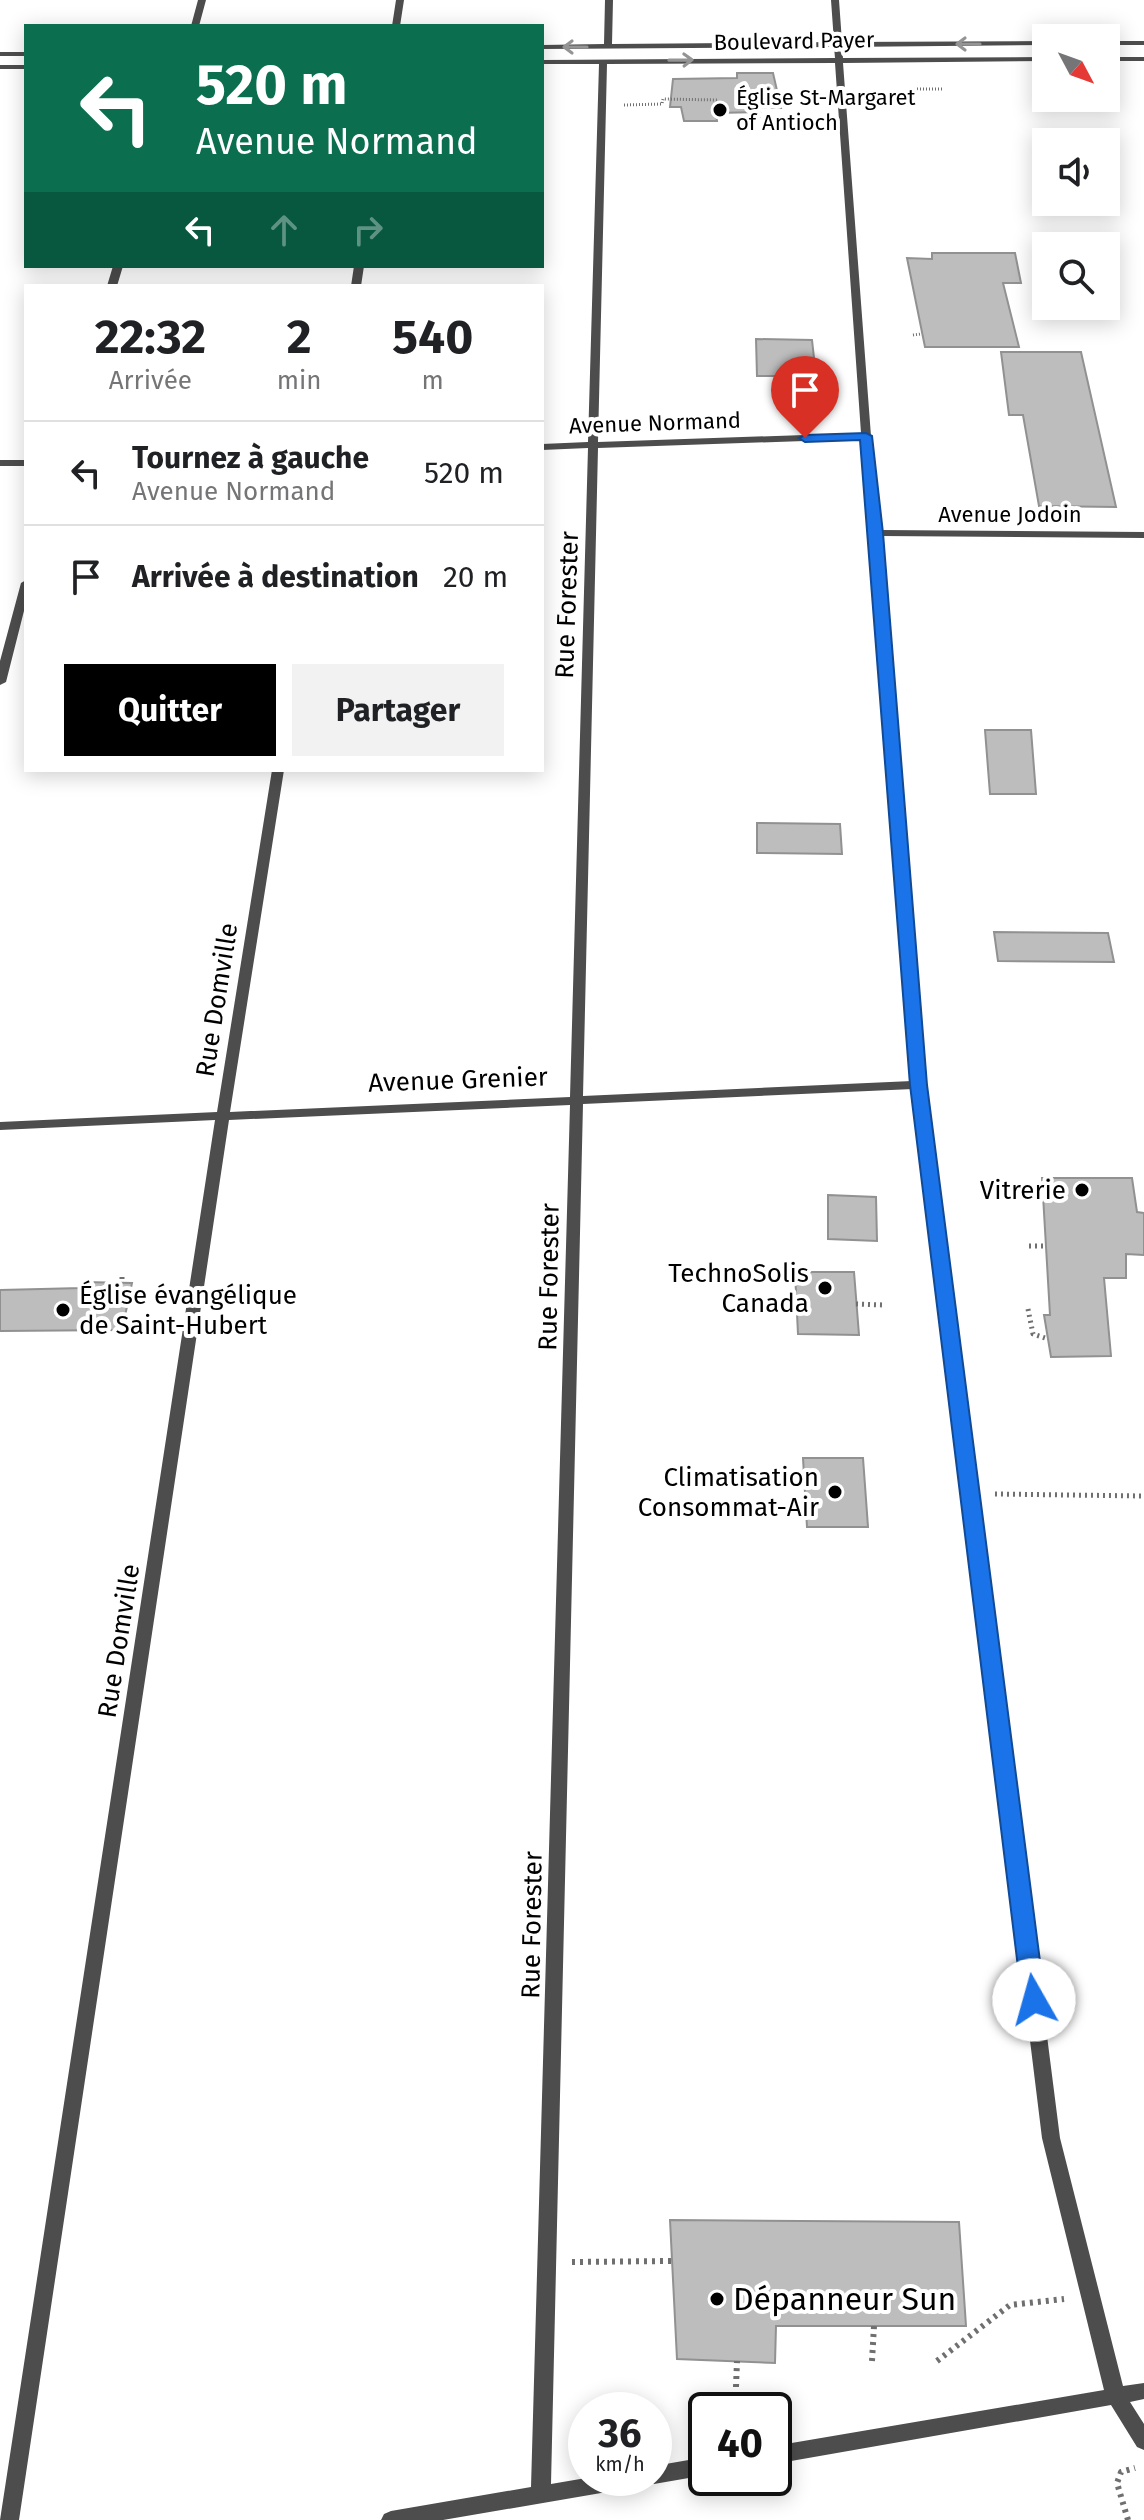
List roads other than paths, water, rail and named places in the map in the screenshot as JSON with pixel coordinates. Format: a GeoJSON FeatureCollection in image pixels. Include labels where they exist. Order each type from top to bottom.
{"type":"FeatureCollection","features":[{"type":"Feature","properties":{"kind":"street"},"geometry":{"type":"LineString","coordinates":[[196,24],[202,0]]}},
{"type":"Feature","properties":{"kind":"street"},"geometry":{"type":"LineString","coordinates":[[396,24],[400,0]]}},
{"type":"Feature","properties":{"kind":"street"},"geometry":{"type":"LineString","coordinates":[[608,46],[609,0]]}},
{"type":"Feature","properties":{"kind":"street"},"geometry":{"type":"LineString","coordinates":[[835,0],[866,436],[919,1085],[1051,2138],[1115,2395],[1144,2441]]}},
{"type":"Feature","properties":{"kind":"street"},"geometry":{"type":"LineString","coordinates":[[1120,43],[1144,43]]}},
{"type":"Feature","properties":{"kind":"street","name":"Boulevard Payer"},"geometry":{"type":"LineString","coordinates":[[544,62],[1032,44]]}},
{"type":"Feature","properties":{"kind":"street","name":"Boulevard Payer"},"geometry":{"type":"LineString","coordinates":[[544,47],[840,51],[1032,58]]}},
{"type":"Feature","properties":{"kind":"street"},"geometry":{"type":"LineString","coordinates":[[0,54],[24,54]]}},
{"type":"Feature","properties":{"kind":"street"},"geometry":{"type":"LineString","coordinates":[[1120,59],[1144,59]]}},
{"type":"Feature","properties":{"kind":"street","name":"Rue Forester"},"geometry":{"type":"LineString","coordinates":[[541,2494],[603,61]]}},
{"type":"Feature","properties":{"kind":"street"},"geometry":{"type":"LineString","coordinates":[[0,67],[24,67]]}},
{"type":"Feature","properties":{"kind":"street","name":"Avenue Normand"},"geometry":{"type":"LineString","coordinates":[[544,447],[866,436]]}},
{"type":"Feature","properties":{"kind":"street"},"geometry":{"type":"LineString","coordinates":[[0,463],[24,463]]}},
{"type":"Feature","properties":{"kind":"street","name":"Avenue Jodoin"},"geometry":{"type":"LineString","coordinates":[[876,533],[1144,535]]}},
{"type":"Feature","properties":{"kind":"street"},"geometry":{"type":"LineString","coordinates":[[0,682],[24,591]]}},
{"type":"Feature","properties":{"kind":"street","name":"Rue Domville"},"geometry":{"type":"LineString","coordinates":[[9,2520],[278,772]]}},
{"type":"Feature","properties":{"kind":"street","name":"Avenue Grenier"},"geometry":{"type":"LineString","coordinates":[[0,1126],[919,1085]]}},
{"type":"Feature","properties":{"kind":"street"},"geometry":{"type":"LineString","coordinates":[[792,2452],[1144,2391]]}},
{"type":"Feature","properties":{"kind":"street"},"geometry":{"type":"LineString","coordinates":[[391,2520],[568,2489]]}},
{"type":"Feature","properties":{"kind":"place","name":"Église St-Margaret of Antioch"},"geometry":{"type":"Point","coordinates":[720,110]}},
{"type":"Feature","properties":{"kind":"place","name":"Vitrerie"},"geometry":{"type":"Point","coordinates":[1082,1190]}},
{"type":"Feature","properties":{"kind":"place","name":"TechnoSolis Canada"},"geometry":{"type":"Point","coordinates":[825,1288]}},
{"type":"Feature","properties":{"kind":"place","name":"Église évangélique de Saint-Hubert"},"geometry":{"type":"Point","coordinates":[63,1310]}},
{"type":"Feature","properties":{"kind":"place","name":"Climatisation Consommat-Air"},"geometry":{"type":"Point","coordinates":[835,1492]}},
{"type":"Feature","properties":{"kind":"place","name":"Dépanneur Sun"},"geometry":{"type":"Point","coordinates":[717,2299]}}]}
